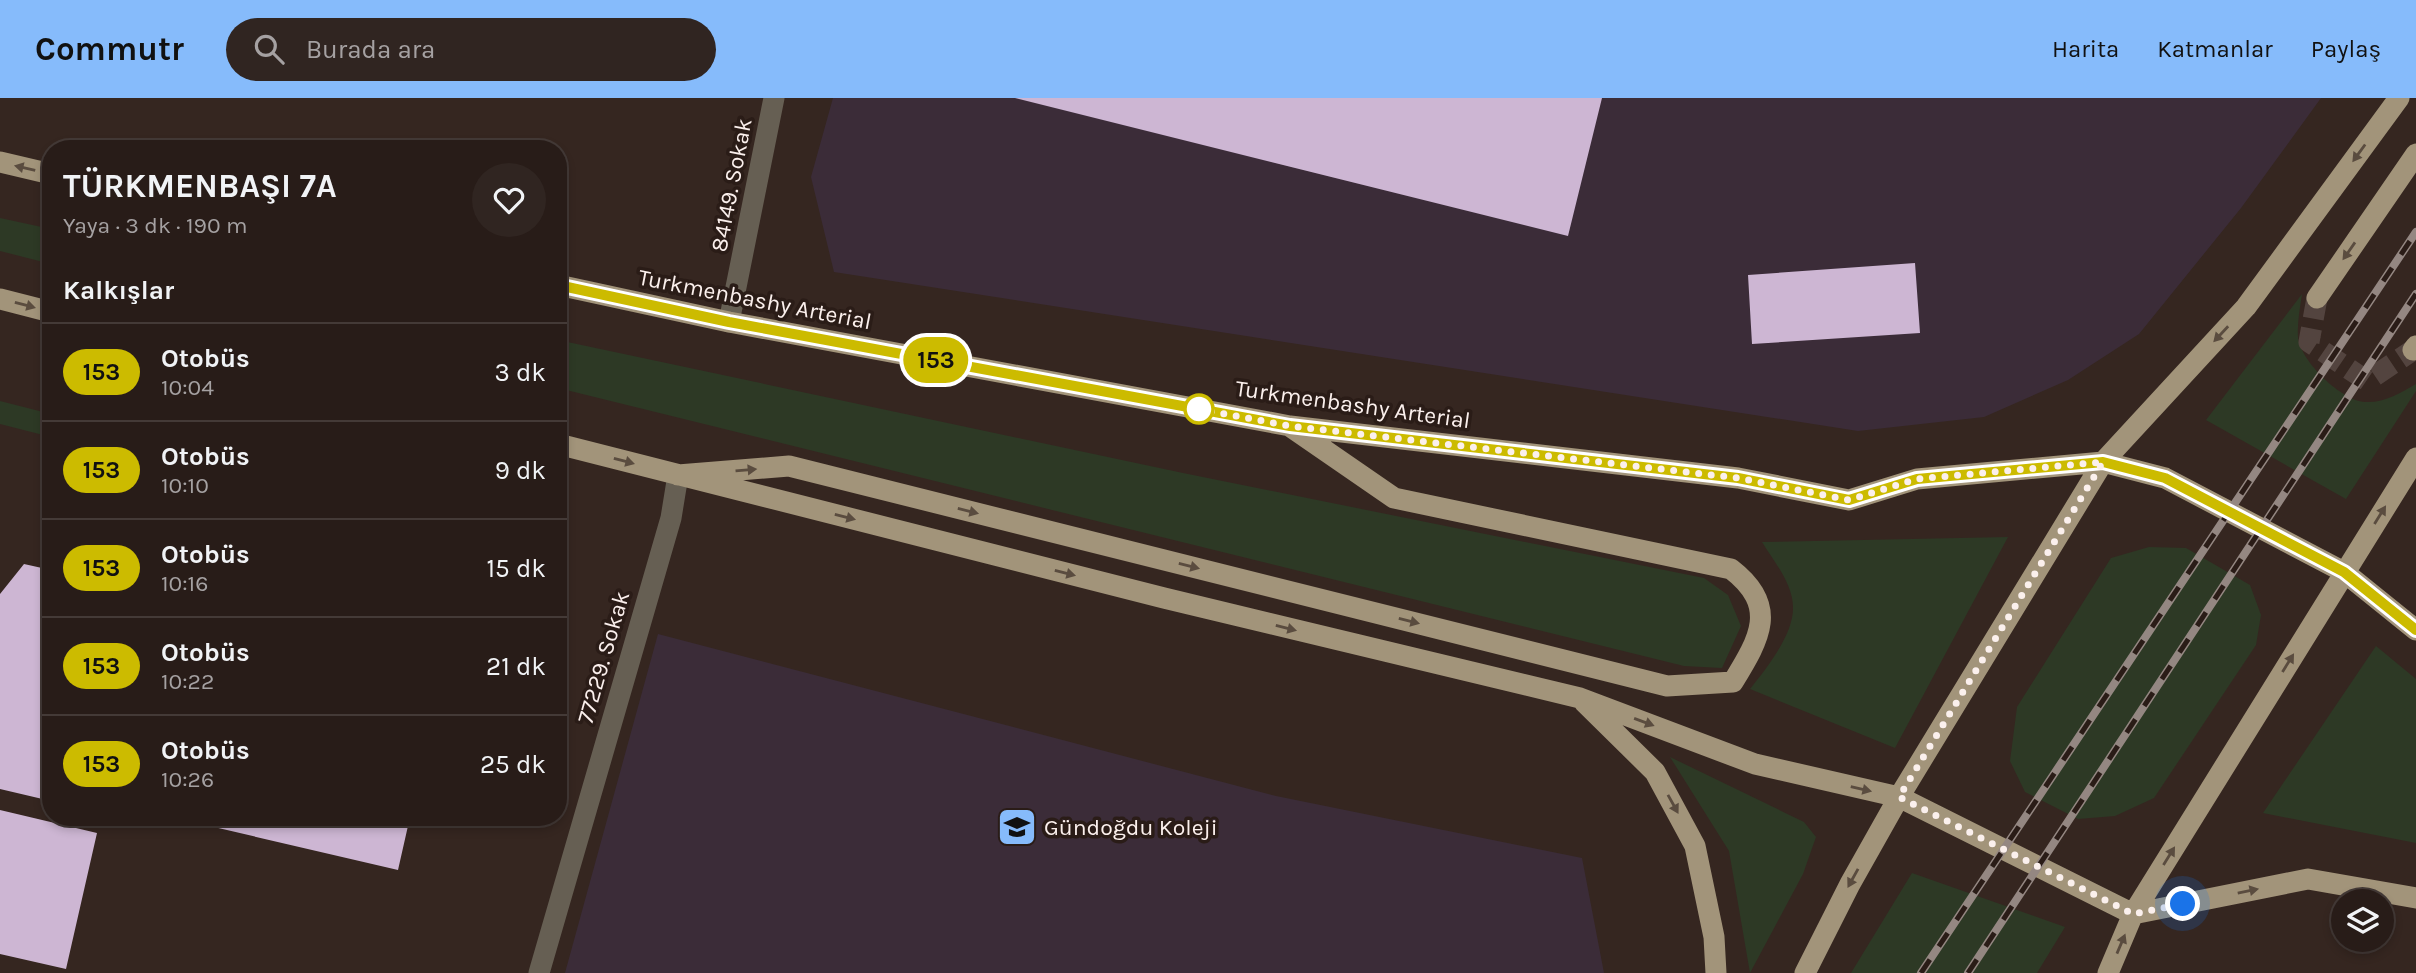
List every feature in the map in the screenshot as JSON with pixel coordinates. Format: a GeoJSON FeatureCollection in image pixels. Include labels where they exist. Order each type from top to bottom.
{"type":"FeatureCollection","features":[{"type":"Feature","properties":{"kind":"main road"},"geometry":{"type":"LineString","coordinates":[[1805,973],[1850,884],[1899,797],[2103,462],[2246,307],[2399,98]]}},
{"type":"Feature","properties":{"kind":"main road"},"geometry":{"type":"LineString","coordinates":[[2317,298],[2416,154]]}},
{"type":"Feature","properties":{"kind":"main road"},"geometry":{"type":"LineString","coordinates":[[0,162],[42,172]]}},
{"type":"Feature","properties":{"kind":"main road","name":"Turkmenbashy Arterial"},"geometry":{"type":"LineString","coordinates":[[567,287],[729,322],[1290,426],[1738,478],[1849,500],[1917,479],[2103,462],[2165,478],[2344,572],[2416,630]]}},
{"type":"Feature","properties":{"kind":"main road"},"geometry":{"type":"LineString","coordinates":[[0,299],[42,310]]}},
{"type":"Feature","properties":{"kind":"main road"},"geometry":{"type":"LineString","coordinates":[[678,475],[789,466],[1667,686],[1733,682],[1756,645],[1762,610],[1751,584],[1731,569],[1394,498],[1290,426]]}},
{"type":"Feature","properties":{"kind":"main road"},"geometry":{"type":"LineString","coordinates":[[567,446],[1151,595],[1580,698],[1755,764],[1899,797],[2133,914],[2308,878],[2416,898]]}},
{"type":"Feature","properties":{"kind":"main road"},"geometry":{"type":"LineString","coordinates":[[2108,973],[2133,914],[2416,458]]}},
{"type":"Feature","properties":{"kind":"main road"},"geometry":{"type":"LineString","coordinates":[[1580,698],[1655,772],[1695,846],[1714,937],[1716,973]]}},
{"type":"Feature","properties":{"kind":"street","name":"84149. Sokak"},"geometry":{"type":"LineString","coordinates":[[729,322],[774,98]]}},
{"type":"Feature","properties":{"kind":"street","name":"77229. Sokak"},"geometry":{"type":"LineString","coordinates":[[539,973],[671,518],[678,475]]}},
{"type":"Feature","properties":{"kind":"shaded area"},"geometry":{"type":"Polygon","coordinates":[[[833,98],[2321,98],[2241,208],[2139,334],[2068,380],[1984,417],[1858,431],[834,272],[811,177],[833,98]]]}},
{"type":"Feature","properties":{"kind":"shaded area","name":"Gündoğdu Koleji"},"geometry":{"type":"Polygon","coordinates":[[[658,634],[1276,796],[1582,858],[1604,973],[565,973],[658,634]]]}},
{"type":"Feature","properties":{"kind":"green space"},"geometry":{"type":"Polygon","coordinates":[[[0,218],[42,227],[42,262],[0,251],[0,218]]]}},
{"type":"Feature","properties":{"kind":"green space"},"geometry":{"type":"Polygon","coordinates":[[[2302,294],[2298,326],[2301,347],[2314,368],[2334,387],[2356,400],[2372,402],[2392,397],[2416,384],[2416,391],[2346,499],[2206,420],[2302,294]]]}},
{"type":"Feature","properties":{"kind":"green space"},"geometry":{"type":"Polygon","coordinates":[[[567,342],[1183,473],[1704,578],[1728,595],[1741,626],[1722,668],[1684,666],[567,390],[567,342]]]}},
{"type":"Feature","properties":{"kind":"green space"},"geometry":{"type":"Polygon","coordinates":[[[0,401],[42,412],[42,435],[0,424],[0,401]]]}},
{"type":"Feature","properties":{"kind":"green space"},"geometry":{"type":"Polygon","coordinates":[[[2008,537],[1895,748],[1750,689],[1784,640],[1793,607],[1786,581],[1762,542],[2008,537]]]}},
{"type":"Feature","properties":{"kind":"green space"},"geometry":{"type":"Polygon","coordinates":[[[2149,547],[2186,548],[2250,585],[2261,615],[2256,645],[2154,798],[2115,816],[2078,819],[2025,792],[2010,761],[2017,707],[2111,558],[2149,547]]]}},
{"type":"Feature","properties":{"kind":"green space"},"geometry":{"type":"Polygon","coordinates":[[[2376,646],[2416,679],[2416,843],[2263,813],[2376,646]]]}},
{"type":"Feature","properties":{"kind":"green space"},"geometry":{"type":"Polygon","coordinates":[[[1670,757],[1804,822],[1816,837],[1803,874],[1750,973],[1729,851],[1670,757]]]}},
{"type":"Feature","properties":{"kind":"green space"},"geometry":{"type":"Polygon","coordinates":[[[1912,873],[2065,927],[2037,973],[1851,973],[1912,873]]]}},
{"type":"Feature","properties":{"kind":"building"},"geometry":{"type":"Polygon","coordinates":[[[1015,98],[1602,98],[1568,236],[1015,98]]]}},
{"type":"Feature","properties":{"kind":"building"},"geometry":{"type":"Polygon","coordinates":[[[1915,263],[1920,333],[1752,344],[1748,275],[1915,263]]]}},
{"type":"Feature","properties":{"kind":"building"},"geometry":{"type":"Polygon","coordinates":[[[24,564],[42,568],[42,799],[0,789],[0,594],[24,564]]]}},
{"type":"Feature","properties":{"kind":"building"},"geometry":{"type":"Polygon","coordinates":[[[0,810],[42,820],[42,826],[67,826],[97,833],[66,969],[0,954],[0,810]]]}},
{"type":"Feature","properties":{"kind":"building"},"geometry":{"type":"Polygon","coordinates":[[[210,826],[408,826],[398,870],[210,826]]]}},
{"type":"Feature","properties":{"kind":"tunnel"},"geometry":{"type":"LineString","coordinates":[[2317,298],[2309,342],[2367,381],[2413,350]]}},
{"type":"Feature","properties":{"kind":"railway"},"geometry":{"type":"LineString","coordinates":[[1921,973],[2416,232]]}},
{"type":"Feature","properties":{"kind":"railway"},"geometry":{"type":"LineString","coordinates":[[1968,973],[2416,294]]}},
{"type":"Feature","properties":{"kind":"bus line","name":"153"},"geometry":{"type":"LineString","coordinates":[[567,287],[729,322],[1290,426],[1738,478],[1849,500],[1917,479],[2103,462],[2165,478],[2344,572],[2416,630]]}},
{"type":"Feature","properties":{"kind":"place","name":"Gündoğdu Koleji"},"geometry":{"type":"Point","coordinates":[1017,827]}},
{"type":"Feature","properties":{"kind":"route"},"geometry":{"type":"LineString","coordinates":[[1199,409],[1290,426],[1738,478],[1849,500],[1917,479],[2103,462],[1899,797],[2133,914],[2183,904]]}}]}
